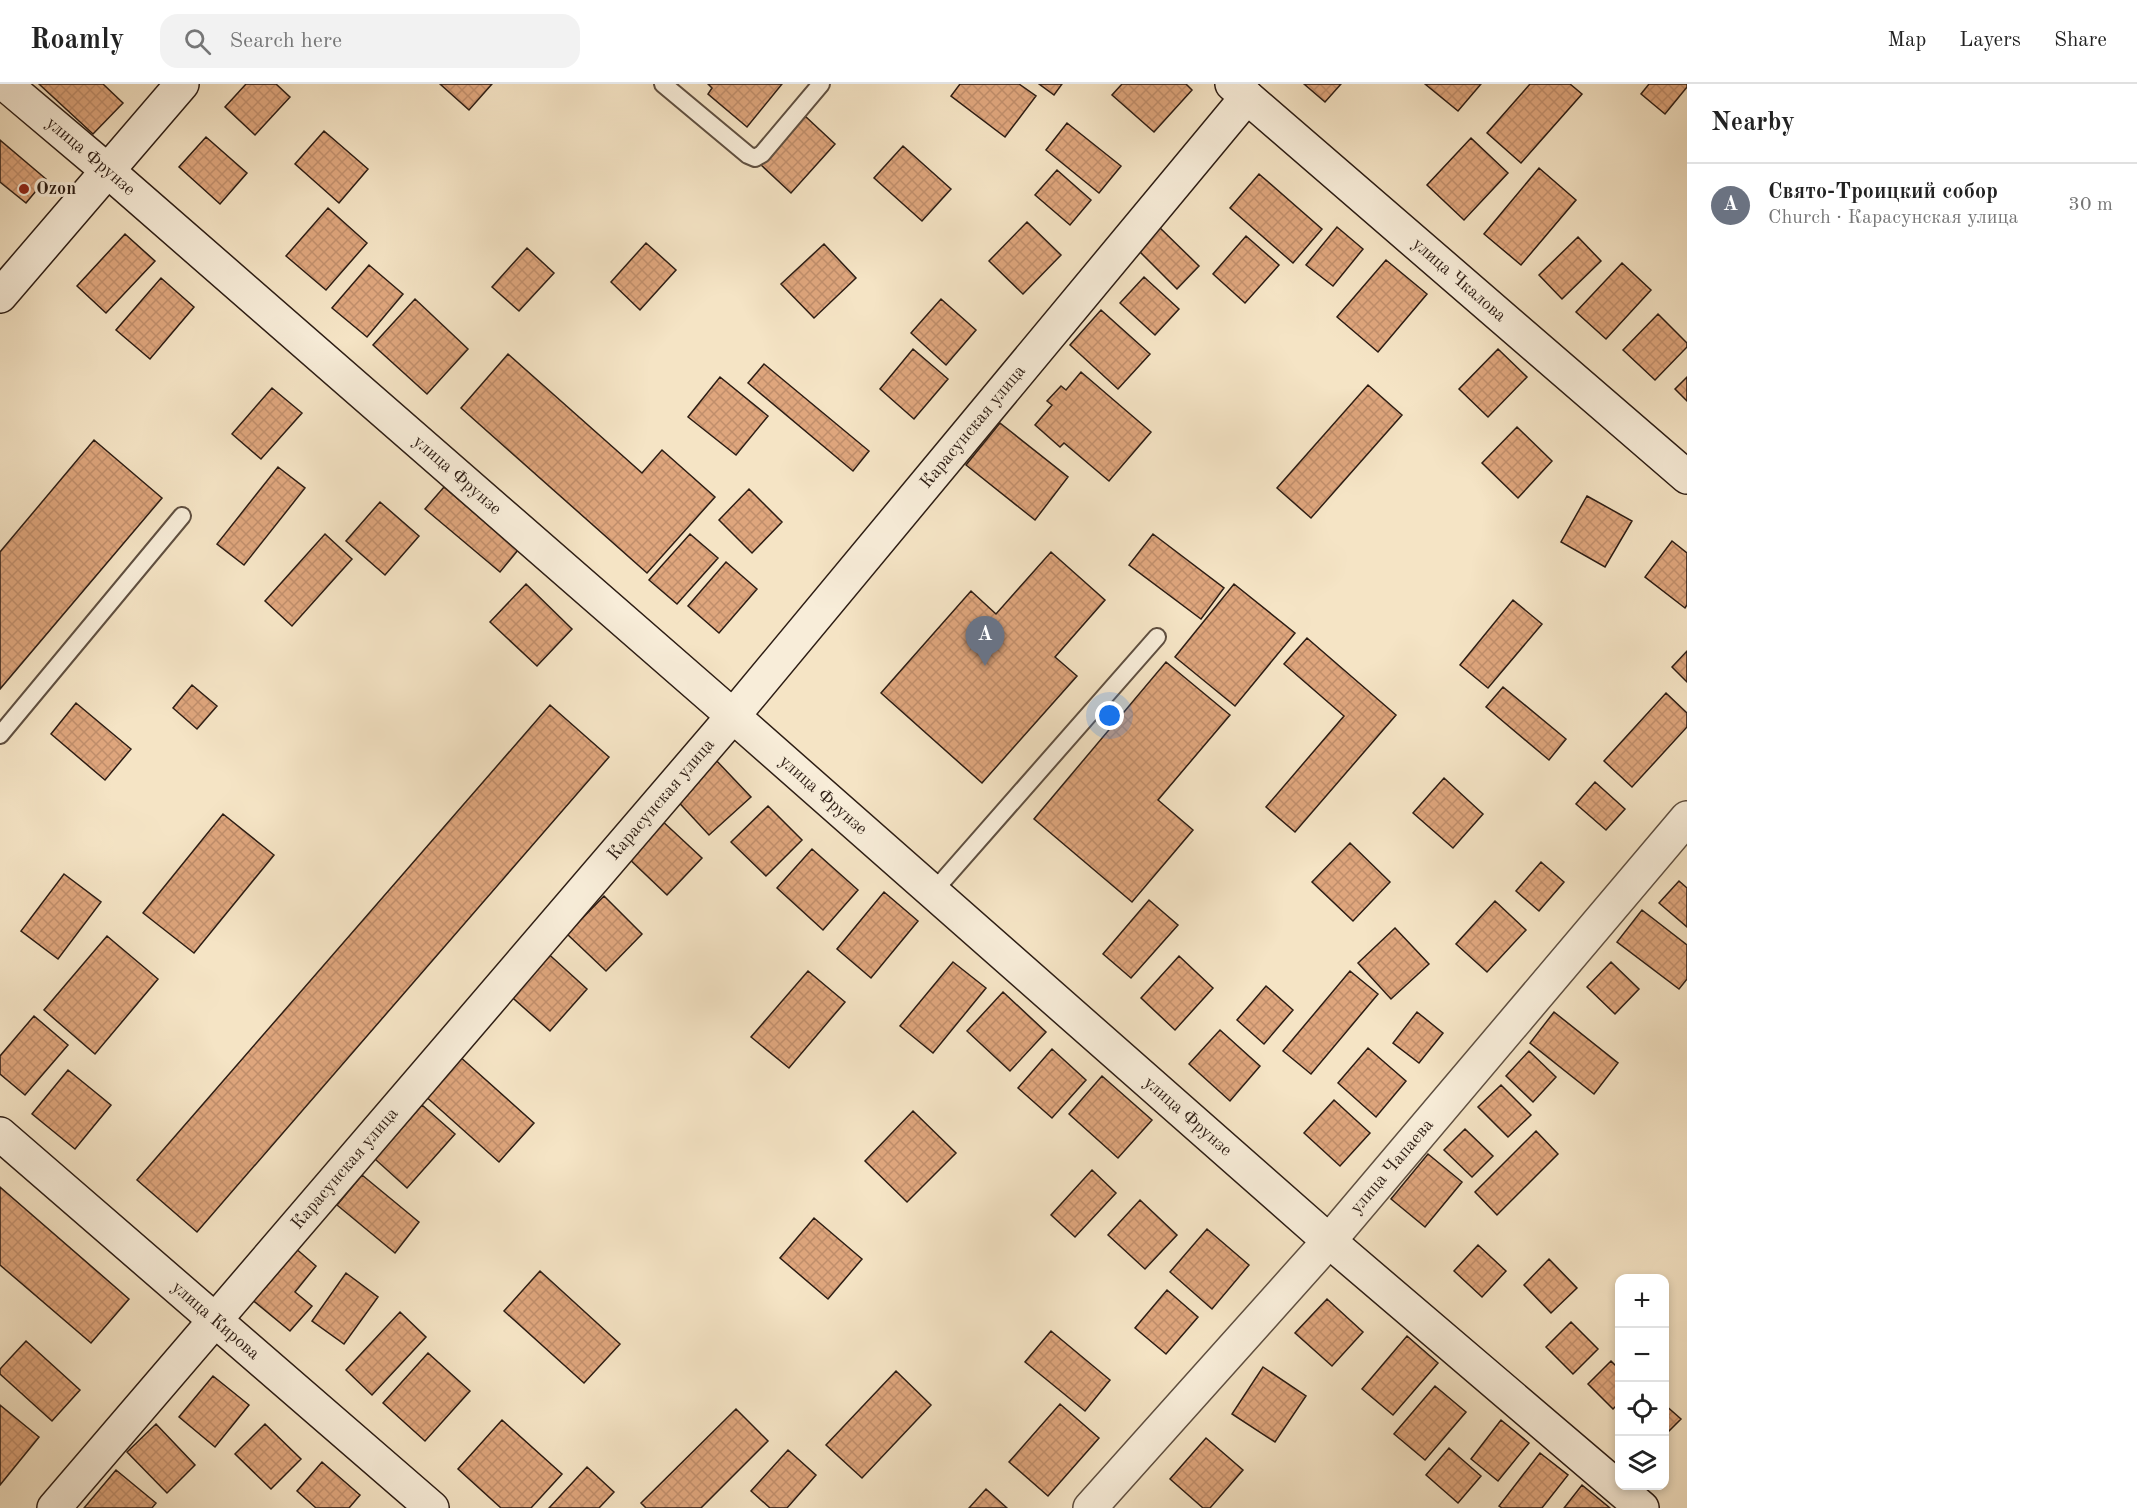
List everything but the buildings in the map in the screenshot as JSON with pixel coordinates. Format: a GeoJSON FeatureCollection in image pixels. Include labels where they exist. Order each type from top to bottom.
{"type":"FeatureCollection","features":[{"type":"Feature","properties":{"kind":"street","name":"улица Фрунзе"},"geometry":{"type":"LineString","coordinates":[[5,84],[108,171],[732,716],[1329,1241],[1642,1508]]}},
{"type":"Feature","properties":{"kind":"street"},"geometry":{"type":"LineString","coordinates":[[0,296],[182,84]]}},
{"type":"Feature","properties":{"kind":"street","name":"улица Чкалова"},"geometry":{"type":"LineString","coordinates":[[1246,88],[1687,477]]}},
{"type":"Feature","properties":{"kind":"street","name":"Карасунская улица"},"geometry":{"type":"LineString","coordinates":[[54,1508],[732,716],[1246,88]]}},
{"type":"Feature","properties":{"kind":"street","name":"улица Чапаева"},"geometry":{"type":"LineString","coordinates":[[1090,1508],[1329,1241],[1687,818]]}},
{"type":"Feature","properties":{"kind":"street","name":"улица Кирова"},"geometry":{"type":"LineString","coordinates":[[0,1134],[432,1508]]}},
{"type":"Feature","properties":{"kind":"lane"},"geometry":{"type":"LineString","coordinates":[[663,84],[747,155],[755,158],[762,154],[821,84]]}},
{"type":"Feature","properties":{"kind":"lane"},"geometry":{"type":"LineString","coordinates":[[0,735],[182,516]]}},
{"type":"Feature","properties":{"kind":"lane"},"geometry":{"type":"LineString","coordinates":[[933,892],[1157,637]]}},
{"type":"Feature","properties":{"kind":"place","name":"Ozon"},"geometry":{"type":"Point","coordinates":[24,189]}},
{"type":"Feature","properties":{"kind":"place","name":"Свято-Троицкий собор"},"geometry":{"type":"Point","coordinates":[985,666]}}]}
